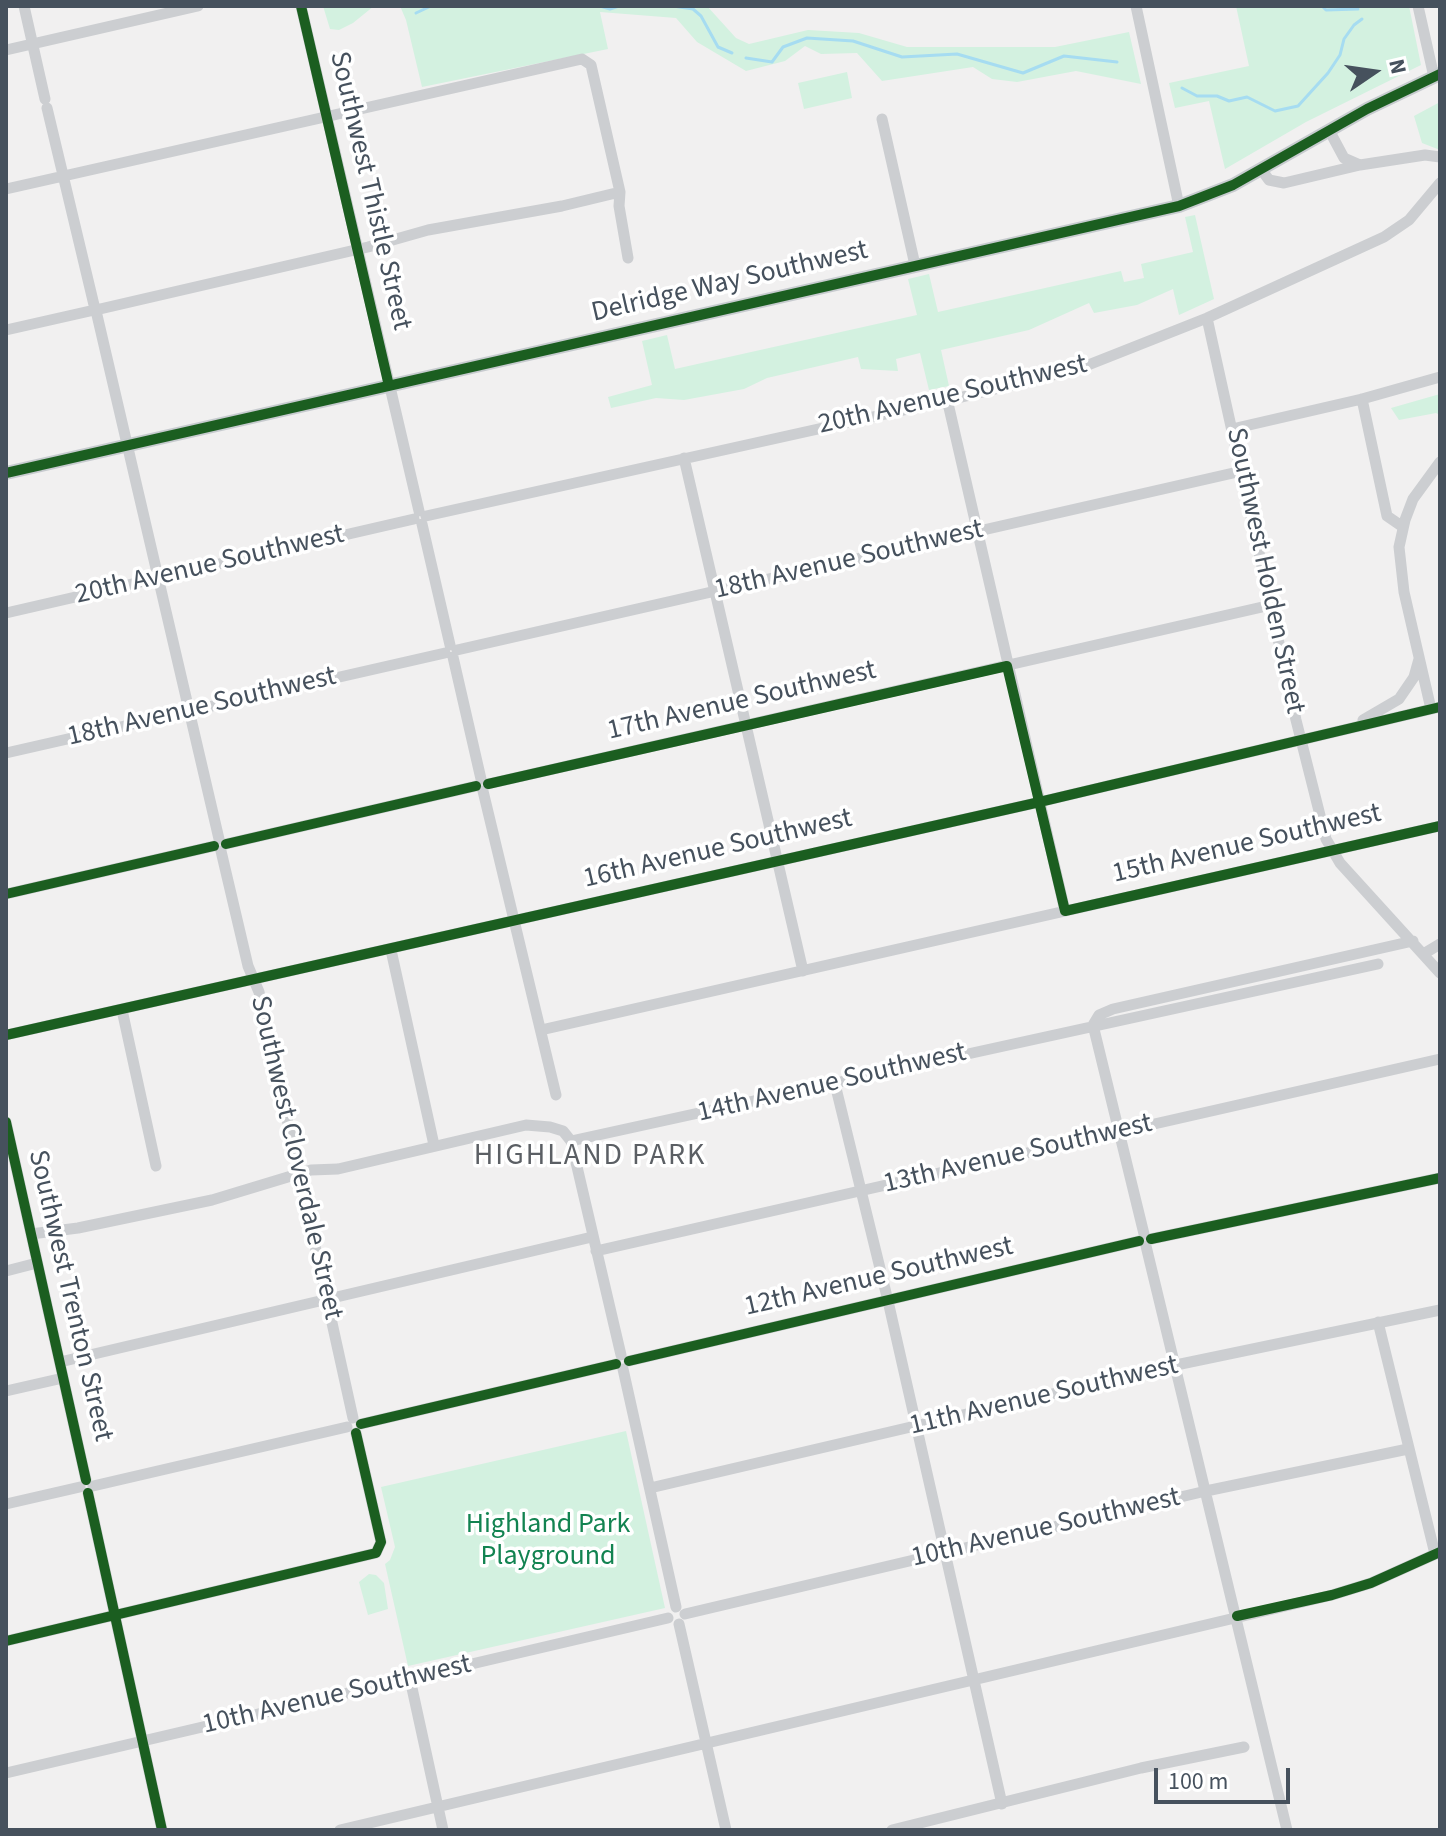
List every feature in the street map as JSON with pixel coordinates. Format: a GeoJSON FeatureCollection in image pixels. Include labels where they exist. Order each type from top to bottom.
{"type":"FeatureCollection","features":[{"type":"Feature","properties":{"kind":"main road","name":"Delridge Way Southwest"},"geometry":{"type":"LineString","coordinates":[[6,473],[1179,206],[1217,193],[1329,130],[1437,76]]}},
{"type":"Feature","properties":{"kind":"street","name":"Southwest Cloverdale Street"},"geometry":{"type":"LineString","coordinates":[[24,6],[248,966],[255,981],[381,1542],[379,1551],[372,1555],[115,1614]]}},
{"type":"Feature","properties":{"kind":"street"},"geometry":{"type":"LineString","coordinates":[[6,50],[198,6]]}},
{"type":"Feature","properties":{"kind":"street","name":"Southwest Thistle Street"},"geometry":{"type":"LineString","coordinates":[[301,6],[556,1095]]}},
{"type":"Feature","properties":{"kind":"street"},"geometry":{"type":"LineString","coordinates":[[1136,6],[1179,206]]}},
{"type":"Feature","properties":{"kind":"street"},"geometry":{"type":"LineString","coordinates":[[1418,6],[1437,76]]}},
{"type":"Feature","properties":{"kind":"street"},"geometry":{"type":"LineString","coordinates":[[6,189],[582,59],[589,61],[620,192],[619,206],[628,258]]}},
{"type":"Feature","properties":{"kind":"street"},"geometry":{"type":"LineString","coordinates":[[882,119],[915,265]]}},
{"type":"Feature","properties":{"kind":"street"},"geometry":{"type":"LineString","coordinates":[[1329,130],[1344,158],[1360,165]]}},
{"type":"Feature","properties":{"kind":"street"},"geometry":{"type":"LineString","coordinates":[[1261,169],[1269,180],[1284,183],[1360,165],[1425,155],[1440,157]]}},
{"type":"Feature","properties":{"kind":"street","name":"20th Avenue Southwest"},"geometry":{"type":"LineString","coordinates":[[6,613],[1078,369],[1207,318],[1384,237],[1409,220],[1440,183]]}},
{"type":"Feature","properties":{"kind":"street"},"geometry":{"type":"LineString","coordinates":[[6,330],[358,249],[457,223],[562,206],[620,192]]}},
{"type":"Feature","properties":{"kind":"street","name":"Southwest Holden Street"},"geometry":{"type":"LineString","coordinates":[[1207,318],[1301,738],[1331,851],[1440,973]]}},
{"type":"Feature","properties":{"kind":"street"},"geometry":{"type":"LineString","coordinates":[[1232,429],[1362,399],[1440,377]]}},
{"type":"Feature","properties":{"kind":"street"},"geometry":{"type":"LineString","coordinates":[[947,399],[1065,911]]}},
{"type":"Feature","properties":{"kind":"street"},"geometry":{"type":"LineString","coordinates":[[1362,399],[1387,516],[1403,527]]}},
{"type":"Feature","properties":{"kind":"street"},"geometry":{"type":"LineString","coordinates":[[684,458],[803,971]]}},
{"type":"Feature","properties":{"kind":"street"},"geometry":{"type":"LineString","coordinates":[[1436,708],[1419,659],[1404,592],[1399,547],[1413,499],[1440,462]]}},
{"type":"Feature","properties":{"kind":"street","name":"18th Avenue Southwest"},"geometry":{"type":"LineString","coordinates":[[6,753],[1242,471]]}},
{"type":"Feature","properties":{"kind":"street","name":"17th Avenue Southwest"},"geometry":{"type":"LineString","coordinates":[[6,894],[1271,605]]}},
{"type":"Feature","properties":{"kind":"street"},"geometry":{"type":"LineString","coordinates":[[1350,727],[1399,699],[1414,677],[1419,659]]}},
{"type":"Feature","properties":{"kind":"street","name":"16th Avenue Southwest"},"geometry":{"type":"LineString","coordinates":[[6,1035],[777,862],[1436,708]]}},
{"type":"Feature","properties":{"kind":"street","name":"15th Avenue Southwest"},"geometry":{"type":"LineString","coordinates":[[541,1030],[1440,826]]}},
{"type":"Feature","properties":{"kind":"street","name":"14th Avenue Southwest"},"geometry":{"type":"LineString","coordinates":[[1093,1025],[1099,1015],[1113,1009],[1413,941]]}},
{"type":"Feature","properties":{"kind":"street"},"geometry":{"type":"LineString","coordinates":[[1425,953],[1440,944]]}},
{"type":"Feature","properties":{"kind":"street"},"geometry":{"type":"LineString","coordinates":[[391,950],[434,1145]]}},
{"type":"Feature","properties":{"kind":"street","name":"14th Avenue Southwest"},"geometry":{"type":"LineString","coordinates":[[571,1141],[1378,964]]}},
{"type":"Feature","properties":{"kind":"street"},"geometry":{"type":"LineString","coordinates":[[122,1010],[156,1166]]}},
{"type":"Feature","properties":{"kind":"street"},"geometry":{"type":"LineString","coordinates":[[1093,1025],[1287,1830]]}},
{"type":"Feature","properties":{"kind":"street","name":"13th Avenue Southwest"},"geometry":{"type":"LineString","coordinates":[[596,1251],[1440,1059]]}},
{"type":"Feature","properties":{"kind":"street"},"geometry":{"type":"LineString","coordinates":[[835,1084],[888,1301],[1002,1804]]}},
{"type":"Feature","properties":{"kind":"street","name":"Southwest Trenton Street"},"geometry":{"type":"LineString","coordinates":[[6,1122],[9,1152],[60,1362],[162,1830]]}},
{"type":"Feature","properties":{"kind":"street"},"geometry":{"type":"LineString","coordinates":[[31,1234],[78,1228],[212,1200],[299,1173],[338,1169],[526,1125],[558,1129],[571,1141],[726,1830]]}},
{"type":"Feature","properties":{"kind":"street","name":"12th Avenue Southwest"},"geometry":{"type":"LineString","coordinates":[[6,1504],[354,1426],[1145,1240],[1440,1178]]}},
{"type":"Feature","properties":{"kind":"street"},"geometry":{"type":"LineString","coordinates":[[60,1362],[592,1237]]}},
{"type":"Feature","properties":{"kind":"street"},"geometry":{"type":"LineString","coordinates":[[6,1271],[37,1263]]}},
{"type":"Feature","properties":{"kind":"street","name":"11th Avenue Southwest"},"geometry":{"type":"LineString","coordinates":[[650,1488],[1176,1365],[1440,1310]]}},
{"type":"Feature","properties":{"kind":"street"},"geometry":{"type":"LineString","coordinates":[[340,1830],[1332,1595],[1371,1583],[1438,1553],[1408,1449],[1378,1322]]}},
{"type":"Feature","properties":{"kind":"street"},"geometry":{"type":"LineString","coordinates":[[6,1391],[63,1378]]}},
{"type":"Feature","properties":{"kind":"street","name":"10th Avenue Southwest"},"geometry":{"type":"LineString","coordinates":[[6,1773],[668,1618],[670,1610],[680,1615],[1206,1491],[1408,1449]]}},
{"type":"Feature","properties":{"kind":"street"},"geometry":{"type":"LineString","coordinates":[[6,1641],[115,1614]]}},
{"type":"Feature","properties":{"kind":"street"},"geometry":{"type":"LineString","coordinates":[[410,1679],[443,1830]]}},
{"type":"Feature","properties":{"kind":"street"},"geometry":{"type":"LineString","coordinates":[[892,1830],[1141,1768],[1244,1747]]}},
{"type":"Feature","properties":{"kind":"green space"},"geometry":{"type":"Polygon","coordinates":[[[323,6],[374,6],[339,30],[330,29],[323,6]]]}},
{"type":"Feature","properties":{"kind":"green space"},"geometry":{"type":"Polygon","coordinates":[[[400,6],[707,6],[736,38],[749,44],[808,30],[859,33],[907,47],[1055,47],[1129,32],[1141,84],[1076,71],[1017,82],[992,79],[973,67],[882,81],[857,53],[821,54],[805,46],[785,61],[746,71],[697,42],[676,18],[600,12],[608,49],[422,87],[400,6]]]}},
{"type":"Feature","properties":{"kind":"green space"},"geometry":{"type":"Polygon","coordinates":[[[1236,6],[1409,6],[1421,65],[1306,122],[1225,169],[1209,101],[1175,108],[1169,83],[1249,66],[1236,6]]]}},
{"type":"Feature","properties":{"kind":"green space"},"geometry":{"type":"Polygon","coordinates":[[[847,72],[852,98],[804,109],[798,83],[847,72]]]}},
{"type":"Feature","properties":{"kind":"green space"},"geometry":{"type":"Polygon","coordinates":[[[1440,102],[1440,150],[1422,143],[1414,116],[1440,102]]]}},
{"type":"Feature","properties":{"kind":"green space"},"geometry":{"type":"Polygon","coordinates":[[[1195,215],[1214,299],[1179,315],[1173,289],[1137,305],[1094,313],[1089,303],[1029,330],[941,350],[949,386],[929,390],[920,353],[896,359],[898,371],[861,369],[858,357],[767,378],[744,389],[684,400],[656,398],[611,408],[608,397],[652,385],[642,341],[667,335],[675,369],[917,315],[908,279],[929,274],[938,312],[1121,271],[1124,282],[1144,278],[1141,264],[1193,252],[1185,217],[1195,215]]]}},
{"type":"Feature","properties":{"kind":"green space"},"geometry":{"type":"Polygon","coordinates":[[[1440,394],[1440,415],[1436,413],[1399,420],[1391,408],[1440,394]]]}},
{"type":"Feature","properties":{"kind":"green space","name":"Highland Park Playground"},"geometry":{"type":"Polygon","coordinates":[[[626,1431],[665,1608],[408,1666],[385,1564],[395,1547],[381,1487],[626,1431]]]}},
{"type":"Feature","properties":{"kind":"green space"},"geometry":{"type":"Polygon","coordinates":[[[369,1574],[376,1575],[384,1583],[388,1609],[368,1615],[359,1582],[369,1574]]]}},
{"type":"Feature","properties":{"kind":"waterway"},"geometry":{"type":"LineString","coordinates":[[416,13],[431,6]]}},
{"type":"Feature","properties":{"kind":"waterway"},"geometry":{"type":"LineString","coordinates":[[600,6],[610,9],[619,6]]}},
{"type":"Feature","properties":{"kind":"waterway"},"geometry":{"type":"LineString","coordinates":[[673,6],[693,9],[701,16],[718,47],[732,53]]}},
{"type":"Feature","properties":{"kind":"waterway"},"geometry":{"type":"LineString","coordinates":[[1322,6],[1326,10],[1358,9]]}},
{"type":"Feature","properties":{"kind":"waterway"},"geometry":{"type":"LineString","coordinates":[[1182,88],[1197,96],[1217,96],[1229,101],[1247,97],[1275,111],[1298,106],[1328,73],[1340,55],[1344,39],[1362,19]]}},
{"type":"Feature","properties":{"kind":"waterway"},"geometry":{"type":"LineString","coordinates":[[746,58],[772,62],[783,47],[807,38],[853,41],[902,57],[957,54],[1023,73],[1064,56],[1117,62]]}},
{"type":"Feature","properties":{"kind":"cycle path"},"geometry":{"type":"LineString","coordinates":[[301,6],[389,386]]}},
{"type":"Feature","properties":{"kind":"cycle path"},"geometry":{"type":"LineString","coordinates":[[6,473],[1179,206],[1233,185],[1367,109],[1440,74]]}},
{"type":"Feature","properties":{"kind":"cycle path"},"geometry":{"type":"LineString","coordinates":[[488,784],[1007,666],[1065,911],[1440,826]]}},
{"type":"Feature","properties":{"kind":"cycle path"},"geometry":{"type":"LineString","coordinates":[[6,1035],[1031,804],[1440,707]]}},
{"type":"Feature","properties":{"kind":"cycle path"},"geometry":{"type":"LineString","coordinates":[[226,844],[476,786]]}},
{"type":"Feature","properties":{"kind":"cycle path"},"geometry":{"type":"LineString","coordinates":[[6,894],[214,846]]}},
{"type":"Feature","properties":{"kind":"cycle path"},"geometry":{"type":"LineString","coordinates":[[6,1122],[86,1480]]}},
{"type":"Feature","properties":{"kind":"cycle path"},"geometry":{"type":"LineString","coordinates":[[1151,1239],[1440,1178]]}},
{"type":"Feature","properties":{"kind":"cycle path"},"geometry":{"type":"LineString","coordinates":[[629,1361],[1139,1241]]}},
{"type":"Feature","properties":{"kind":"cycle path"},"geometry":{"type":"LineString","coordinates":[[361,1424],[616,1364]]}},
{"type":"Feature","properties":{"kind":"cycle path"},"geometry":{"type":"LineString","coordinates":[[6,1641],[376,1553],[381,1542],[356,1433]]}},
{"type":"Feature","properties":{"kind":"cycle path"},"geometry":{"type":"LineString","coordinates":[[88,1493],[162,1830]]}},
{"type":"Feature","properties":{"kind":"cycle path"},"geometry":{"type":"LineString","coordinates":[[1237,1616],[1371,1583],[1440,1552]]}},
{"type":"Feature","properties":{"kind":"district","name":"HIGHLAND PARK"},"geometry":{"type":"Point","coordinates":[590,1157]}}]}
